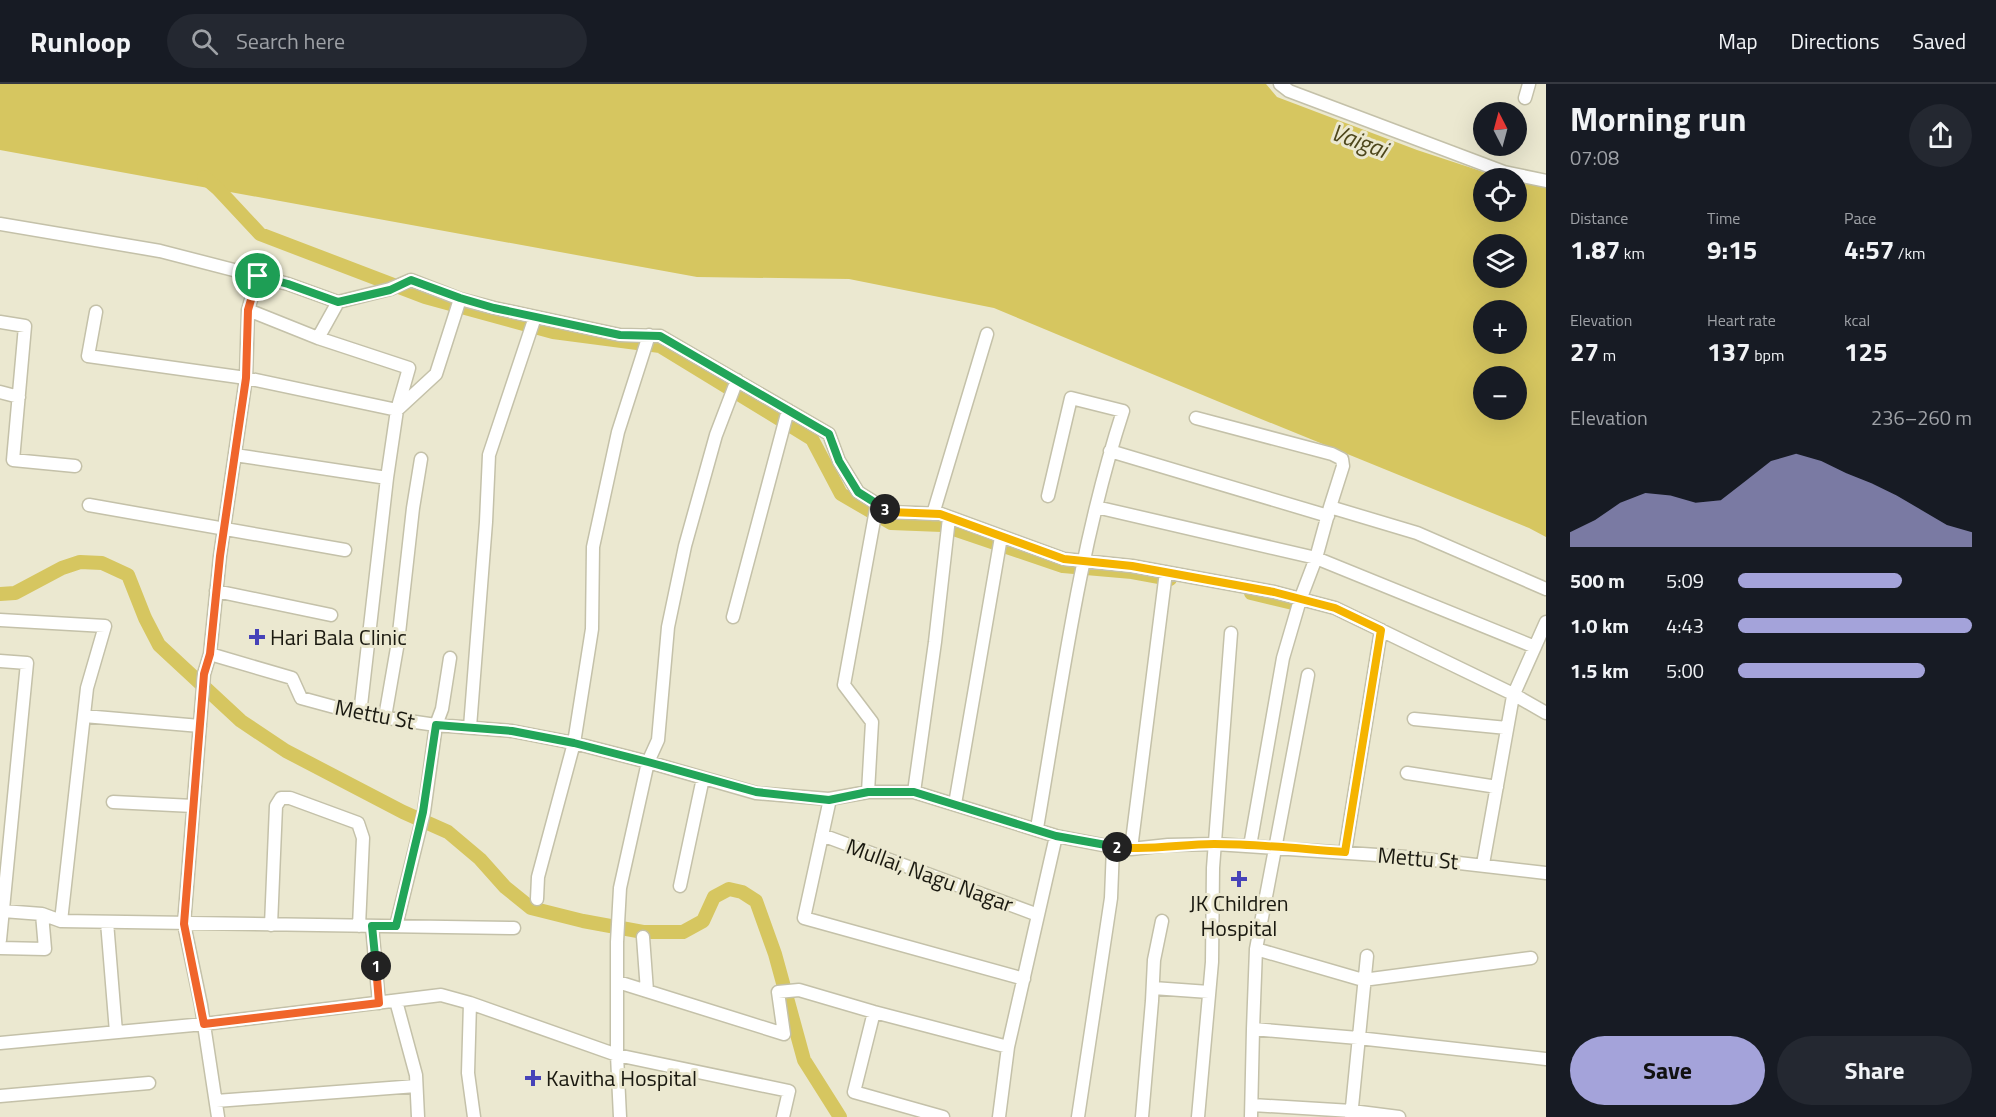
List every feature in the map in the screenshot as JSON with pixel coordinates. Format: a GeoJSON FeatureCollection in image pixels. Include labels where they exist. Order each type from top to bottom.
{"type":"FeatureCollection","features":[{"type":"Feature","properties":{"kind":"street"},"geometry":{"type":"LineString","coordinates":[[1280,84],[1289,91],[1504,172],[1546,181]]}},
{"type":"Feature","properties":{"kind":"street"},"geometry":{"type":"LineString","coordinates":[[1525,98],[1529,84]]}},
{"type":"Feature","properties":{"kind":"street"},"geometry":{"type":"LineString","coordinates":[[0,224],[160,251],[288,284],[338,302],[390,290],[411,280],[458,304],[533,323],[647,341],[660,336],[735,387],[786,418],[829,434],[839,461],[858,492],[876,511],[933,514],[949,524],[1000,542],[1082,566],[1132,566],[1166,576],[1274,592],[1299,603],[1335,608],[1380,634],[1546,713]]}},
{"type":"Feature","properties":{"kind":"street"},"geometry":{"type":"LineString","coordinates":[[218,1117],[204,1024],[184,924],[204,674],[210,654],[224,528],[246,378],[248,310],[258,276]]}},
{"type":"Feature","properties":{"kind":"street"},"geometry":{"type":"LineString","coordinates":[[318,338],[338,302]]}},
{"type":"Feature","properties":{"kind":"street"},"geometry":{"type":"LineString","coordinates":[[397,410],[436,374],[458,304]]}},
{"type":"Feature","properties":{"kind":"street"},"geometry":{"type":"LineString","coordinates":[[248,310],[318,338],[409,368],[397,410],[387,478],[360,714]]}},
{"type":"Feature","properties":{"kind":"street"},"geometry":{"type":"LineString","coordinates":[[96,312],[88,356],[246,378],[397,410]]}},
{"type":"Feature","properties":{"kind":"street"},"geometry":{"type":"LineString","coordinates":[[0,321],[26,326],[13,460]]}},
{"type":"Feature","properties":{"kind":"street"},"geometry":{"type":"LineString","coordinates":[[470,727],[489,455],[533,323]]}},
{"type":"Feature","properties":{"kind":"street"},"geometry":{"type":"LineString","coordinates":[[933,514],[987,334]]}},
{"type":"Feature","properties":{"kind":"street"},"geometry":{"type":"LineString","coordinates":[[537,899],[538,877],[574,743],[592,629],[593,548],[618,432],[647,341]]}},
{"type":"Feature","properties":{"kind":"street"},"geometry":{"type":"LineString","coordinates":[[620,1117],[617,1055],[617,942],[620,888],[648,762],[658,740],[668,627],[685,546],[716,435],[735,387]]}},
{"type":"Feature","properties":{"kind":"street"},"geometry":{"type":"LineString","coordinates":[[0,392],[19,397]]}},
{"type":"Feature","properties":{"kind":"street"},"geometry":{"type":"LineString","coordinates":[[1036,828],[1082,566],[1110,451],[1123,411],[1071,398],[1047,496]]}},
{"type":"Feature","properties":{"kind":"street"},"geometry":{"type":"LineString","coordinates":[[733,617],[786,418]]}},
{"type":"Feature","properties":{"kind":"street"},"geometry":{"type":"LineString","coordinates":[[1196,418],[1332,454],[1342,459],[1343,466],[1283,658],[1250,846]]}},
{"type":"Feature","properties":{"kind":"street"},"geometry":{"type":"LineString","coordinates":[[1110,451],[1329,512],[1417,533],[1546,589]]}},
{"type":"Feature","properties":{"kind":"street"},"geometry":{"type":"LineString","coordinates":[[235,455],[387,478]]}},
{"type":"Feature","properties":{"kind":"street"},"geometry":{"type":"LineString","coordinates":[[385,717],[398,642],[413,508],[421,459]]}},
{"type":"Feature","properties":{"kind":"street"},"geometry":{"type":"LineString","coordinates":[[0,464],[13,460],[75,466]]}},
{"type":"Feature","properties":{"kind":"street"},"geometry":{"type":"LineString","coordinates":[[89,505],[345,550]]}},
{"type":"Feature","properties":{"kind":"street"},"geometry":{"type":"LineString","coordinates":[[1096,507],[1316,558],[1535,647]]}},
{"type":"Feature","properties":{"kind":"street"},"geometry":{"type":"LineString","coordinates":[[868,792],[872,722],[844,685],[876,511]]}},
{"type":"Feature","properties":{"kind":"street"},"geometry":{"type":"LineString","coordinates":[[914,792],[949,524]]}},
{"type":"Feature","properties":{"kind":"street"},"geometry":{"type":"LineString","coordinates":[[956,804],[1000,542]]}},
{"type":"Feature","properties":{"kind":"street"},"geometry":{"type":"LineString","coordinates":[[1131,849],[1166,576]]}},
{"type":"Feature","properties":{"kind":"street"},"geometry":{"type":"LineString","coordinates":[[216,591],[331,615]]}},
{"type":"Feature","properties":{"kind":"street"},"geometry":{"type":"LineString","coordinates":[[0,620],[105,626],[87,688],[62,921]]}},
{"type":"Feature","properties":{"kind":"street"},"geometry":{"type":"LineString","coordinates":[[1483,864],[1512,698],[1546,622]]}},
{"type":"Feature","properties":{"kind":"street"},"geometry":{"type":"LineString","coordinates":[[1198,1117],[1209,992],[1216,844],[1231,633]]}},
{"type":"Feature","properties":{"kind":"street"},"geometry":{"type":"LineString","coordinates":[[1345,852],[1380,634]]}},
{"type":"Feature","properties":{"kind":"street","name":"Mettu St"},"geometry":{"type":"LineString","coordinates":[[210,654],[292,678],[301,698],[360,714],[436,725],[512,731],[574,743],[756,792],[830,799],[868,792],[914,792],[1056,836],[1131,849],[1168,845],[1216,844],[1483,864],[1546,873]]}},
{"type":"Feature","properties":{"kind":"street"},"geometry":{"type":"LineString","coordinates":[[396,926],[423,812],[436,725],[442,709],[450,658]]}},
{"type":"Feature","properties":{"kind":"street"},"geometry":{"type":"LineString","coordinates":[[0,661],[27,663],[0,940]]}},
{"type":"Feature","properties":{"kind":"street"},"geometry":{"type":"LineString","coordinates":[[1308,675],[1256,949],[1251,1111],[1399,1117]]}},
{"type":"Feature","properties":{"kind":"street"},"geometry":{"type":"LineString","coordinates":[[84,716],[200,726]]}},
{"type":"Feature","properties":{"kind":"street"},"geometry":{"type":"LineString","coordinates":[[1414,719],[1507,728]]}},
{"type":"Feature","properties":{"kind":"street"},"geometry":{"type":"LineString","coordinates":[[1407,773],[1497,787]]}},
{"type":"Feature","properties":{"kind":"street"},"geometry":{"type":"LineString","coordinates":[[680,886],[703,778]]}},
{"type":"Feature","properties":{"kind":"street"},"geometry":{"type":"LineString","coordinates":[[271,925],[276,806],[281,798],[290,798],[358,823],[363,838],[365,926],[379,1003]]}},
{"type":"Feature","properties":{"kind":"street"},"geometry":{"type":"LineString","coordinates":[[830,799],[804,918],[1024,979]]}},
{"type":"Feature","properties":{"kind":"street"},"geometry":{"type":"LineString","coordinates":[[113,802],[193,806]]}},
{"type":"Feature","properties":{"kind":"street","name":"Mullai, Nagu Nagar"},"geometry":{"type":"LineString","coordinates":[[822,835],[1038,915]]}},
{"type":"Feature","properties":{"kind":"street"},"geometry":{"type":"LineString","coordinates":[[999,1117],[1008,1047],[1056,836]]}},
{"type":"Feature","properties":{"kind":"street"},"geometry":{"type":"LineString","coordinates":[[1078,1117],[1111,898],[1113,847]]}},
{"type":"Feature","properties":{"kind":"street"},"geometry":{"type":"LineString","coordinates":[[3,911],[42,914],[62,921],[514,928]]}},
{"type":"Feature","properties":{"kind":"street"},"geometry":{"type":"LineString","coordinates":[[0,948],[45,949],[42,914]]}},
{"type":"Feature","properties":{"kind":"street"},"geometry":{"type":"LineString","coordinates":[[1142,1117],[1154,960],[1162,921]]}},
{"type":"Feature","properties":{"kind":"street"},"geometry":{"type":"LineString","coordinates":[[107,922],[116,1032]]}},
{"type":"Feature","properties":{"kind":"street"},"geometry":{"type":"LineString","coordinates":[[643,937],[647,991]]}},
{"type":"Feature","properties":{"kind":"street"},"geometry":{"type":"LineString","coordinates":[[1256,949],[1363,980],[1531,958]]}},
{"type":"Feature","properties":{"kind":"street"},"geometry":{"type":"LineString","coordinates":[[1351,1114],[1367,956]]}},
{"type":"Feature","properties":{"kind":"street"},"geometry":{"type":"LineString","coordinates":[[618,982],[784,1034],[778,992],[799,990],[1008,1047]]}},
{"type":"Feature","properties":{"kind":"street"},"geometry":{"type":"LineString","coordinates":[[1153,988],[1209,992]]}},
{"type":"Feature","properties":{"kind":"street"},"geometry":{"type":"LineString","coordinates":[[0,1043],[204,1024],[441,995],[617,1055],[789,1091],[783,1117]]}},
{"type":"Feature","properties":{"kind":"street"},"geometry":{"type":"LineString","coordinates":[[396,1001],[416,1075],[418,1117]]}},
{"type":"Feature","properties":{"kind":"street"},"geometry":{"type":"LineString","coordinates":[[470,1003],[468,1073],[474,1117]]}},
{"type":"Feature","properties":{"kind":"street"},"geometry":{"type":"LineString","coordinates":[[874,1012],[854,1092],[943,1117]]}},
{"type":"Feature","properties":{"kind":"street"},"geometry":{"type":"LineString","coordinates":[[1253,1029],[1546,1059]]}},
{"type":"Feature","properties":{"kind":"street"},"geometry":{"type":"LineString","coordinates":[[0,1096],[149,1083]]}},
{"type":"Feature","properties":{"kind":"street"},"geometry":{"type":"LineString","coordinates":[[216,1101],[416,1086]]}},
{"type":"Feature","properties":{"kind":"water","name":"Vaigai"},"geometry":{"type":"Polygon","coordinates":[[[0,84],[1266,84],[1277,97],[1417,150],[1473,168],[1473,222],[1527,222],[1527,183],[1546,186],[1546,537],[994,308],[849,279],[697,277],[0,150],[0,84]]]}},
{"type":"Feature","properties":{"kind":"waterway"},"geometry":{"type":"LineString","coordinates":[[204,177],[260,234],[425,297],[553,332],[660,346],[812,439],[841,494],[891,523],[942,525],[1063,566],[1132,572],[1170,579]]}},
{"type":"Feature","properties":{"kind":"waterway"},"geometry":{"type":"LineString","coordinates":[[0,594],[15,593],[62,568],[80,562],[102,563],[128,575],[145,618],[159,645],[241,721],[286,751],[403,812],[448,832],[480,859],[505,887],[531,908],[583,921],[643,932],[683,932],[703,921],[714,897],[729,889],[742,892],[756,901],[775,954],[804,1060],[840,1117]]}},
{"type":"Feature","properties":{"kind":"waterway"},"geometry":{"type":"LineString","coordinates":[[1251,593],[1297,604]]}},
{"type":"Feature","properties":{"kind":"place","name":"Hari Bala Clinic"},"geometry":{"type":"Point","coordinates":[257,637]}},
{"type":"Feature","properties":{"kind":"place","name":"JK Children Hospital"},"geometry":{"type":"Point","coordinates":[1239,879]}},
{"type":"Feature","properties":{"kind":"place","name":"Kavitha Hospital"},"geometry":{"type":"Point","coordinates":[533,1078]}},
{"type":"Feature","properties":{"kind":"route"},"geometry":{"type":"LineString","coordinates":[[258,276],[338,302],[390,290],[411,280],[494,308],[620,335],[660,336],[829,434],[839,461],[858,492],[890,512],[940,514],[1064,559],[1132,566],[1274,592],[1335,608],[1381,630],[1345,852],[1216,844],[1168,845],[1131,849],[1113,847],[1056,836],[914,792],[868,792],[829,800],[756,792],[574,743],[512,731],[436,725],[423,812],[396,926],[372,926],[379,1003],[204,1024],[184,924],[204,674],[210,654],[220,556],[246,378],[248,310],[258,276]]}}]}
